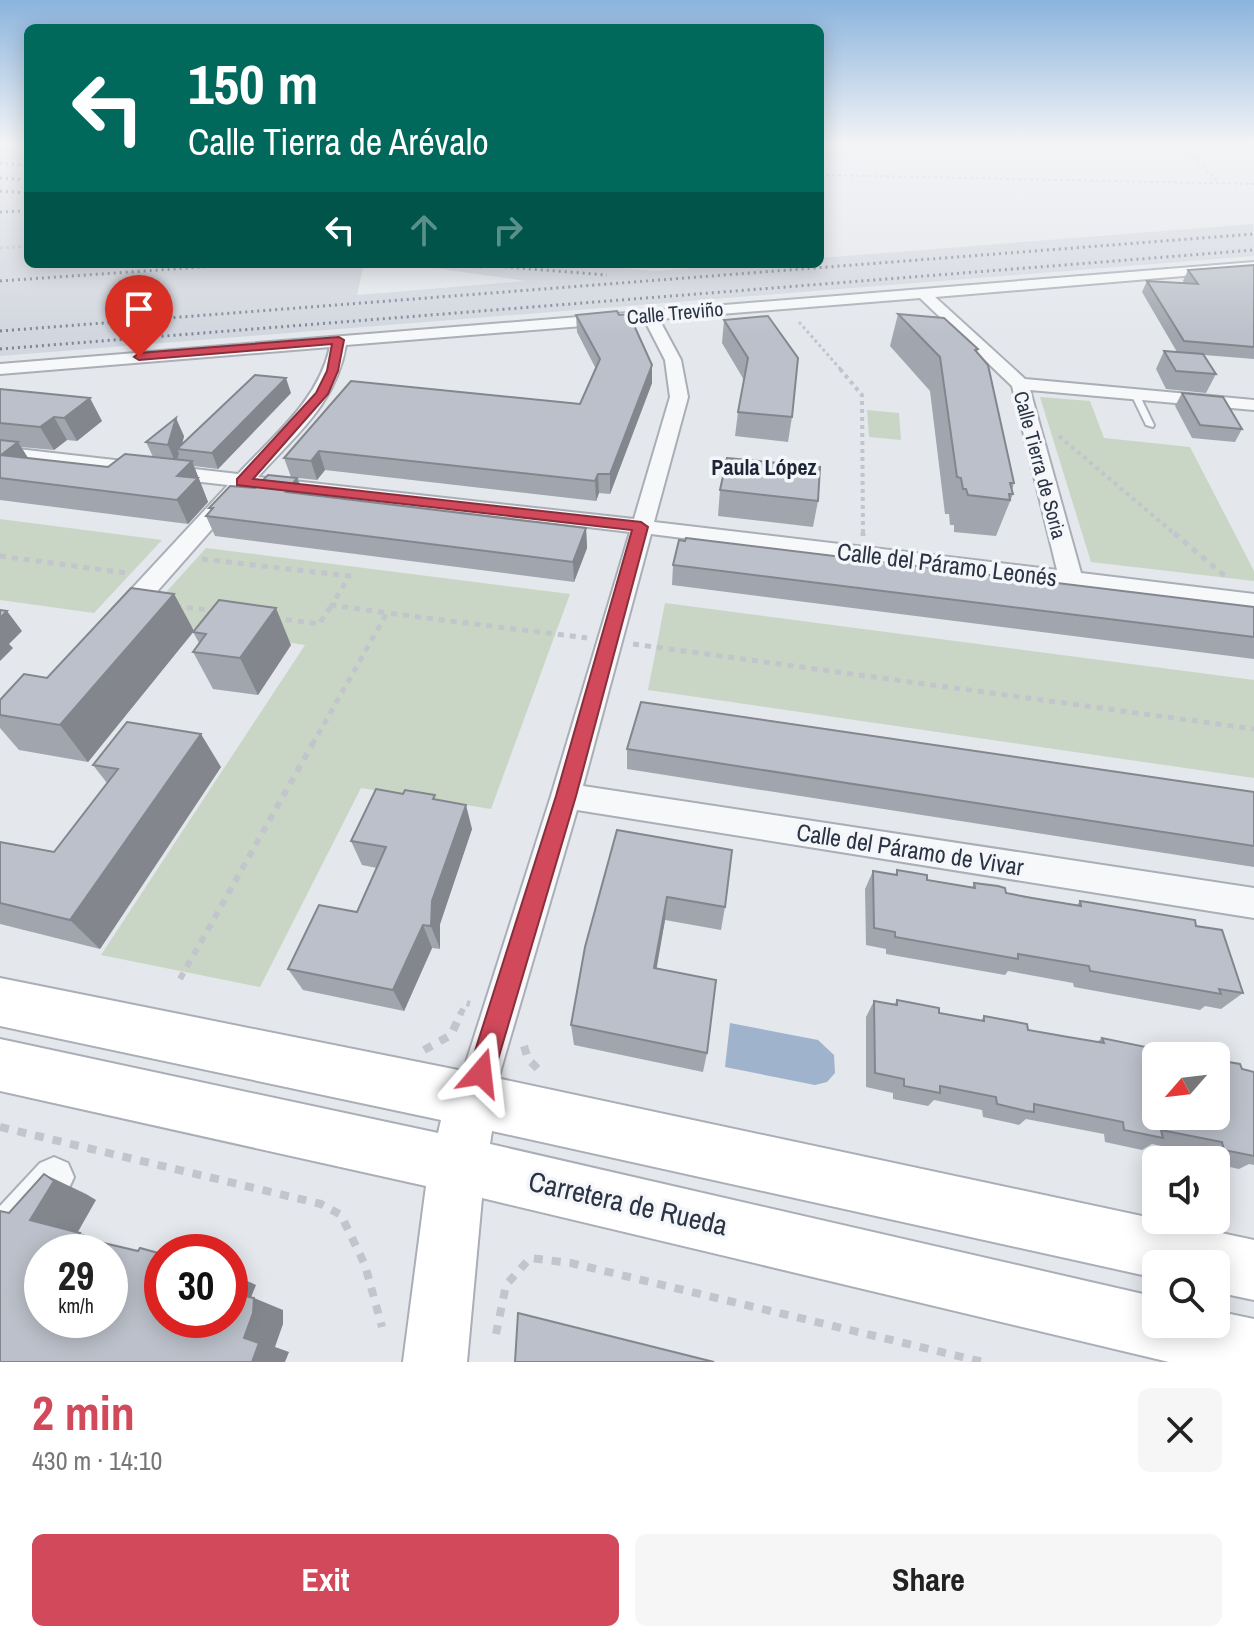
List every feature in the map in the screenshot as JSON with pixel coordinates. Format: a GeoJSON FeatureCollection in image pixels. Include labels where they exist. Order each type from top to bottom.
{"type":"FeatureCollection","features":[{"type":"Feature","properties":{"kind":"street","name":"Calle Treviño"},"geometry":{"type":"LineString","coordinates":[[0,369],[1254,266]]}},
{"type":"Feature","properties":{"kind":"street","name":"Calle Tierra de Soria"},"geometry":{"type":"LineString","coordinates":[[923,293],[1020,384],[1071,580]]}},
{"type":"Feature","properties":{"kind":"street"},"geometry":{"type":"LineString","coordinates":[[435,1362],[457,1164],[473,1100],[566,796],[679,397],[673,360],[650,316]]}},
{"type":"Feature","properties":{"kind":"street"},"geometry":{"type":"LineString","coordinates":[[103,636],[322,394],[333,371],[339,340]]}},
{"type":"Feature","properties":{"kind":"street"},"geometry":{"type":"LineString","coordinates":[[1020,384],[1254,405]]}},
{"type":"Feature","properties":{"kind":"street","name":"Calle del Páramo Leonés"},"geometry":{"type":"LineString","coordinates":[[0,453],[1254,602]]}},
{"type":"Feature","properties":{"kind":"street","name":"Calle del Páramo de Vivar"},"geometry":{"type":"LineString","coordinates":[[566,796],[1254,903]]}},
{"type":"Feature","properties":{"kind":"street"},"geometry":{"type":"LineString","coordinates":[[0,1002],[473,1100],[1254,1270]]}},
{"type":"Feature","properties":{"kind":"street","name":"Carretera de Rueda"},"geometry":{"type":"LineString","coordinates":[[0,1065],[457,1164],[1254,1351]]}},
{"type":"Feature","properties":{"kind":"street"},"geometry":{"type":"LineString","coordinates":[[0,1238],[54,1177]]}},
{"type":"Feature","properties":{"kind":"lane"},"geometry":{"type":"LineString","coordinates":[[1135,394],[1150,425]]}},
{"type":"Feature","properties":{"kind":"path"},"geometry":{"type":"LineString","coordinates":[[0,248],[24,246]]}},
{"type":"Feature","properties":{"kind":"path"},"geometry":{"type":"LineString","coordinates":[[795,318],[862,395],[863,554]]}},
{"type":"Feature","properties":{"kind":"path"},"geometry":{"type":"LineString","coordinates":[[1027,409],[1230,580]]}},
{"type":"Feature","properties":{"kind":"path"},"geometry":{"type":"LineString","coordinates":[[0,556],[171,578],[189,557],[349,576],[319,624],[272,618]]}},
{"type":"Feature","properties":{"kind":"path"},"geometry":{"type":"LineString","coordinates":[[163,604],[225,612]]}},
{"type":"Feature","properties":{"kind":"path"},"geometry":{"type":"LineString","coordinates":[[332,605],[1254,729]]}},
{"type":"Feature","properties":{"kind":"path"},"geometry":{"type":"LineString","coordinates":[[180,979],[387,613]]}},
{"type":"Feature","properties":{"kind":"path"},"geometry":{"type":"LineString","coordinates":[[0,1127],[321,1204],[341,1215],[365,1265],[382,1327]]}},
{"type":"Feature","properties":{"kind":"path"},"geometry":{"type":"LineString","coordinates":[[496,1334],[506,1285],[530,1258],[571,1263],[983,1362]]}},
{"type":"Feature","properties":{"kind":"shaded area"},"geometry":{"type":"Polygon","coordinates":[[[0,208],[24,208],[24,268],[363,268],[357,295],[526,281],[435,268],[621,268],[657,271],[824,268],[824,258],[1253,224],[1254,256],[0,356],[0,208]]]}},
{"type":"Feature","properties":{"kind":"green space"},"geometry":{"type":"Polygon","coordinates":[[[1040,397],[1090,401],[1104,438],[1190,447],[1254,571],[1254,581],[1091,562],[1040,397]]]}},
{"type":"Feature","properties":{"kind":"green space"},"geometry":{"type":"Polygon","coordinates":[[[867,410],[899,413],[901,440],[869,437],[867,410]]]}},
{"type":"Feature","properties":{"kind":"green space"},"geometry":{"type":"Polygon","coordinates":[[[0,519],[162,540],[94,613],[0,600],[0,519]]]}},
{"type":"Feature","properties":{"kind":"green space"},"geometry":{"type":"Polygon","coordinates":[[[206,548],[570,594],[491,809],[361,788],[260,987],[101,955],[305,645],[141,620],[206,548]]]}},
{"type":"Feature","properties":{"kind":"green space"},"geometry":{"type":"Polygon","coordinates":[[[665,603],[1254,680],[1254,778],[648,690],[665,603]]]}},
{"type":"Feature","properties":{"kind":"water"},"geometry":{"type":"Polygon","coordinates":[[[730,1023],[818,1040],[834,1055],[835,1073],[827,1082],[815,1085],[725,1067],[730,1023]]]}},
{"type":"Feature","properties":{"kind":"building"},"geometry":{"type":"Polygon","coordinates":[[[1254,265],[1254,347],[1184,341],[1147,281],[1198,284],[1188,270],[1254,265]]]}},
{"type":"Feature","properties":{"kind":"building"},"geometry":{"type":"Polygon","coordinates":[[[617,311],[619,315],[629,314],[652,365],[610,474],[598,474],[595,481],[319,451],[311,461],[284,458],[351,381],[580,404],[600,359],[576,315],[617,311]]]}},
{"type":"Feature","properties":{"kind":"building"},"geometry":{"type":"Polygon","coordinates":[[[898,314],[944,318],[978,349],[975,350],[988,365],[1014,483],[1010,483],[1013,494],[1009,494],[1010,500],[968,495],[963,489],[961,478],[957,477],[940,357],[898,314]]]}},
{"type":"Feature","properties":{"kind":"building"},"geometry":{"type":"Polygon","coordinates":[[[768,316],[798,358],[792,417],[738,412],[748,358],[724,320],[768,316]]]}},
{"type":"Feature","properties":{"kind":"building"},"geometry":{"type":"Polygon","coordinates":[[[1164,351],[1203,354],[1216,374],[1176,371],[1164,351]]]}},
{"type":"Feature","properties":{"kind":"building"},"geometry":{"type":"Polygon","coordinates":[[[255,375],[286,378],[212,453],[177,449],[255,375]]]}},
{"type":"Feature","properties":{"kind":"building"},"geometry":{"type":"Polygon","coordinates":[[[0,389],[90,398],[64,418],[54,417],[40,427],[0,423],[0,389]]]}},
{"type":"Feature","properties":{"kind":"building"},"geometry":{"type":"Polygon","coordinates":[[[1182,393],[1223,397],[1242,429],[1200,425],[1182,393]]]}},
{"type":"Feature","properties":{"kind":"building"},"geometry":{"type":"Polygon","coordinates":[[[176,418],[168,445],[146,442],[176,418]]]}},
{"type":"Feature","properties":{"kind":"building"},"geometry":{"type":"Polygon","coordinates":[[[0,440],[18,442],[1,455],[108,467],[125,454],[192,461],[177,476],[198,478],[177,500],[0,478],[0,440]]]}},
{"type":"Feature","properties":{"kind":"building"},"geometry":{"type":"Polygon","coordinates":[[[727,458],[820,467],[818,501],[720,490],[727,458]]]}},
{"type":"Feature","properties":{"kind":"building"},"geometry":{"type":"Polygon","coordinates":[[[268,475],[297,478],[286,492],[586,528],[573,562],[206,516],[213,508],[209,508],[230,486],[255,488],[268,475]]]}},
{"type":"Feature","properties":{"kind":"building"},"geometry":{"type":"Polygon","coordinates":[[[686,538],[1254,607],[1254,637],[673,565],[679,540],[685,541],[686,538]]]}},
{"type":"Feature","properties":{"kind":"building"},"geometry":{"type":"Polygon","coordinates":[[[131,588],[174,594],[60,725],[0,715],[0,700],[24,674],[47,678],[131,588]]]}},
{"type":"Feature","properties":{"kind":"building"},"geometry":{"type":"Polygon","coordinates":[[[219,600],[276,608],[240,658],[193,652],[206,634],[193,632],[219,600]]]}},
{"type":"Feature","properties":{"kind":"building"},"geometry":{"type":"Polygon","coordinates":[[[641,702],[1254,792],[1254,846],[627,749],[641,702]]]}},
{"type":"Feature","properties":{"kind":"building"},"geometry":{"type":"Polygon","coordinates":[[[127,722],[201,734],[70,920],[0,903],[0,842],[54,852],[118,769],[93,765],[127,722]]]}},
{"type":"Feature","properties":{"kind":"building"},"geometry":{"type":"Polygon","coordinates":[[[376,789],[435,795],[433,799],[466,805],[432,901],[431,926],[423,925],[393,990],[288,969],[319,905],[357,912],[386,847],[351,841],[376,789]]]}},
{"type":"Feature","properties":{"kind":"building"},"geometry":{"type":"Polygon","coordinates":[[[617,830],[732,850],[725,907],[667,897],[654,968],[716,980],[707,1053],[571,1025],[585,947],[617,830]]]}},
{"type":"Feature","properties":{"kind":"building"},"geometry":{"type":"Polygon","coordinates":[[[897,870],[927,875],[927,880],[975,888],[974,883],[998,886],[1005,888],[1006,893],[1032,898],[1081,906],[1080,901],[1195,920],[1196,926],[1222,930],[1243,993],[1219,989],[1221,994],[1090,971],[1089,966],[1018,954],[1018,959],[895,937],[895,932],[874,928],[873,871],[897,875],[897,870]]]}},
{"type":"Feature","properties":{"kind":"building"},"geometry":{"type":"Polygon","coordinates":[[[897,1000],[939,1008],[939,1013],[984,1021],[984,1016],[1027,1024],[1028,1030],[1104,1043],[1102,1038],[1142,1046],[1142,1130],[1161,1130],[1163,1138],[1124,1130],[1123,1122],[1034,1104],[1034,1112],[1026,1111],[997,1104],[996,1097],[940,1086],[940,1093],[904,1086],[904,1079],[875,1073],[874,1001],[897,1005],[897,1000]]]}},
{"type":"Feature","properties":{"kind":"building"},"geometry":{"type":"Polygon","coordinates":[[[1230,1062],[1254,1072],[1254,1156],[1230,1151],[1230,1146],[1223,1146],[1222,1142],[1161,1130],[1230,1130],[1230,1062]]]}},
{"type":"Feature","properties":{"kind":"building"},"geometry":{"type":"Polygon","coordinates":[[[44,1174],[54,1181],[30,1220],[80,1233],[24,1234],[24,1338],[128,1338],[128,1249],[138,1251],[140,1248],[144,1249],[144,1338],[244,1338],[259,1343],[252,1362],[0,1362],[0,1211],[9,1213],[44,1174]]]}},
{"type":"Feature","properties":{"kind":"building"},"geometry":{"type":"Polygon","coordinates":[[[248,1297],[254,1298],[248,1327],[248,1297]]]}},
{"type":"Feature","properties":{"kind":"building"},"geometry":{"type":"Polygon","coordinates":[[[518,1313],[714,1362],[515,1362],[518,1313]]]}},
{"type":"Feature","properties":{"kind":"railway"},"geometry":{"type":"LineString","coordinates":[[0,212],[24,211]]}},
{"type":"Feature","properties":{"kind":"railway"},"geometry":{"type":"LineString","coordinates":[[824,267],[1254,234]]}},
{"type":"Feature","properties":{"kind":"railway"},"geometry":{"type":"LineString","coordinates":[[0,349],[1254,250]]}},
{"type":"Feature","properties":{"kind":"railway"},"geometry":{"type":"LineString","coordinates":[[0,281],[187,268]]}},
{"type":"Feature","properties":{"kind":"railway"},"geometry":{"type":"LineString","coordinates":[[519,268],[607,275]]}},
{"type":"Feature","properties":{"kind":"railway"},"geometry":{"type":"LineString","coordinates":[[0,331],[814,268]]}},
{"type":"Feature","properties":{"kind":"district","name":"Paula López"},"geometry":{"type":"Point","coordinates":[764,467]}},
{"type":"Feature","properties":{"kind":"route"},"geometry":{"type":"LineString","coordinates":[[139,357],[339,340],[333,371],[322,394],[242,482],[641,527],[566,796],[481,1073]]}}]}
